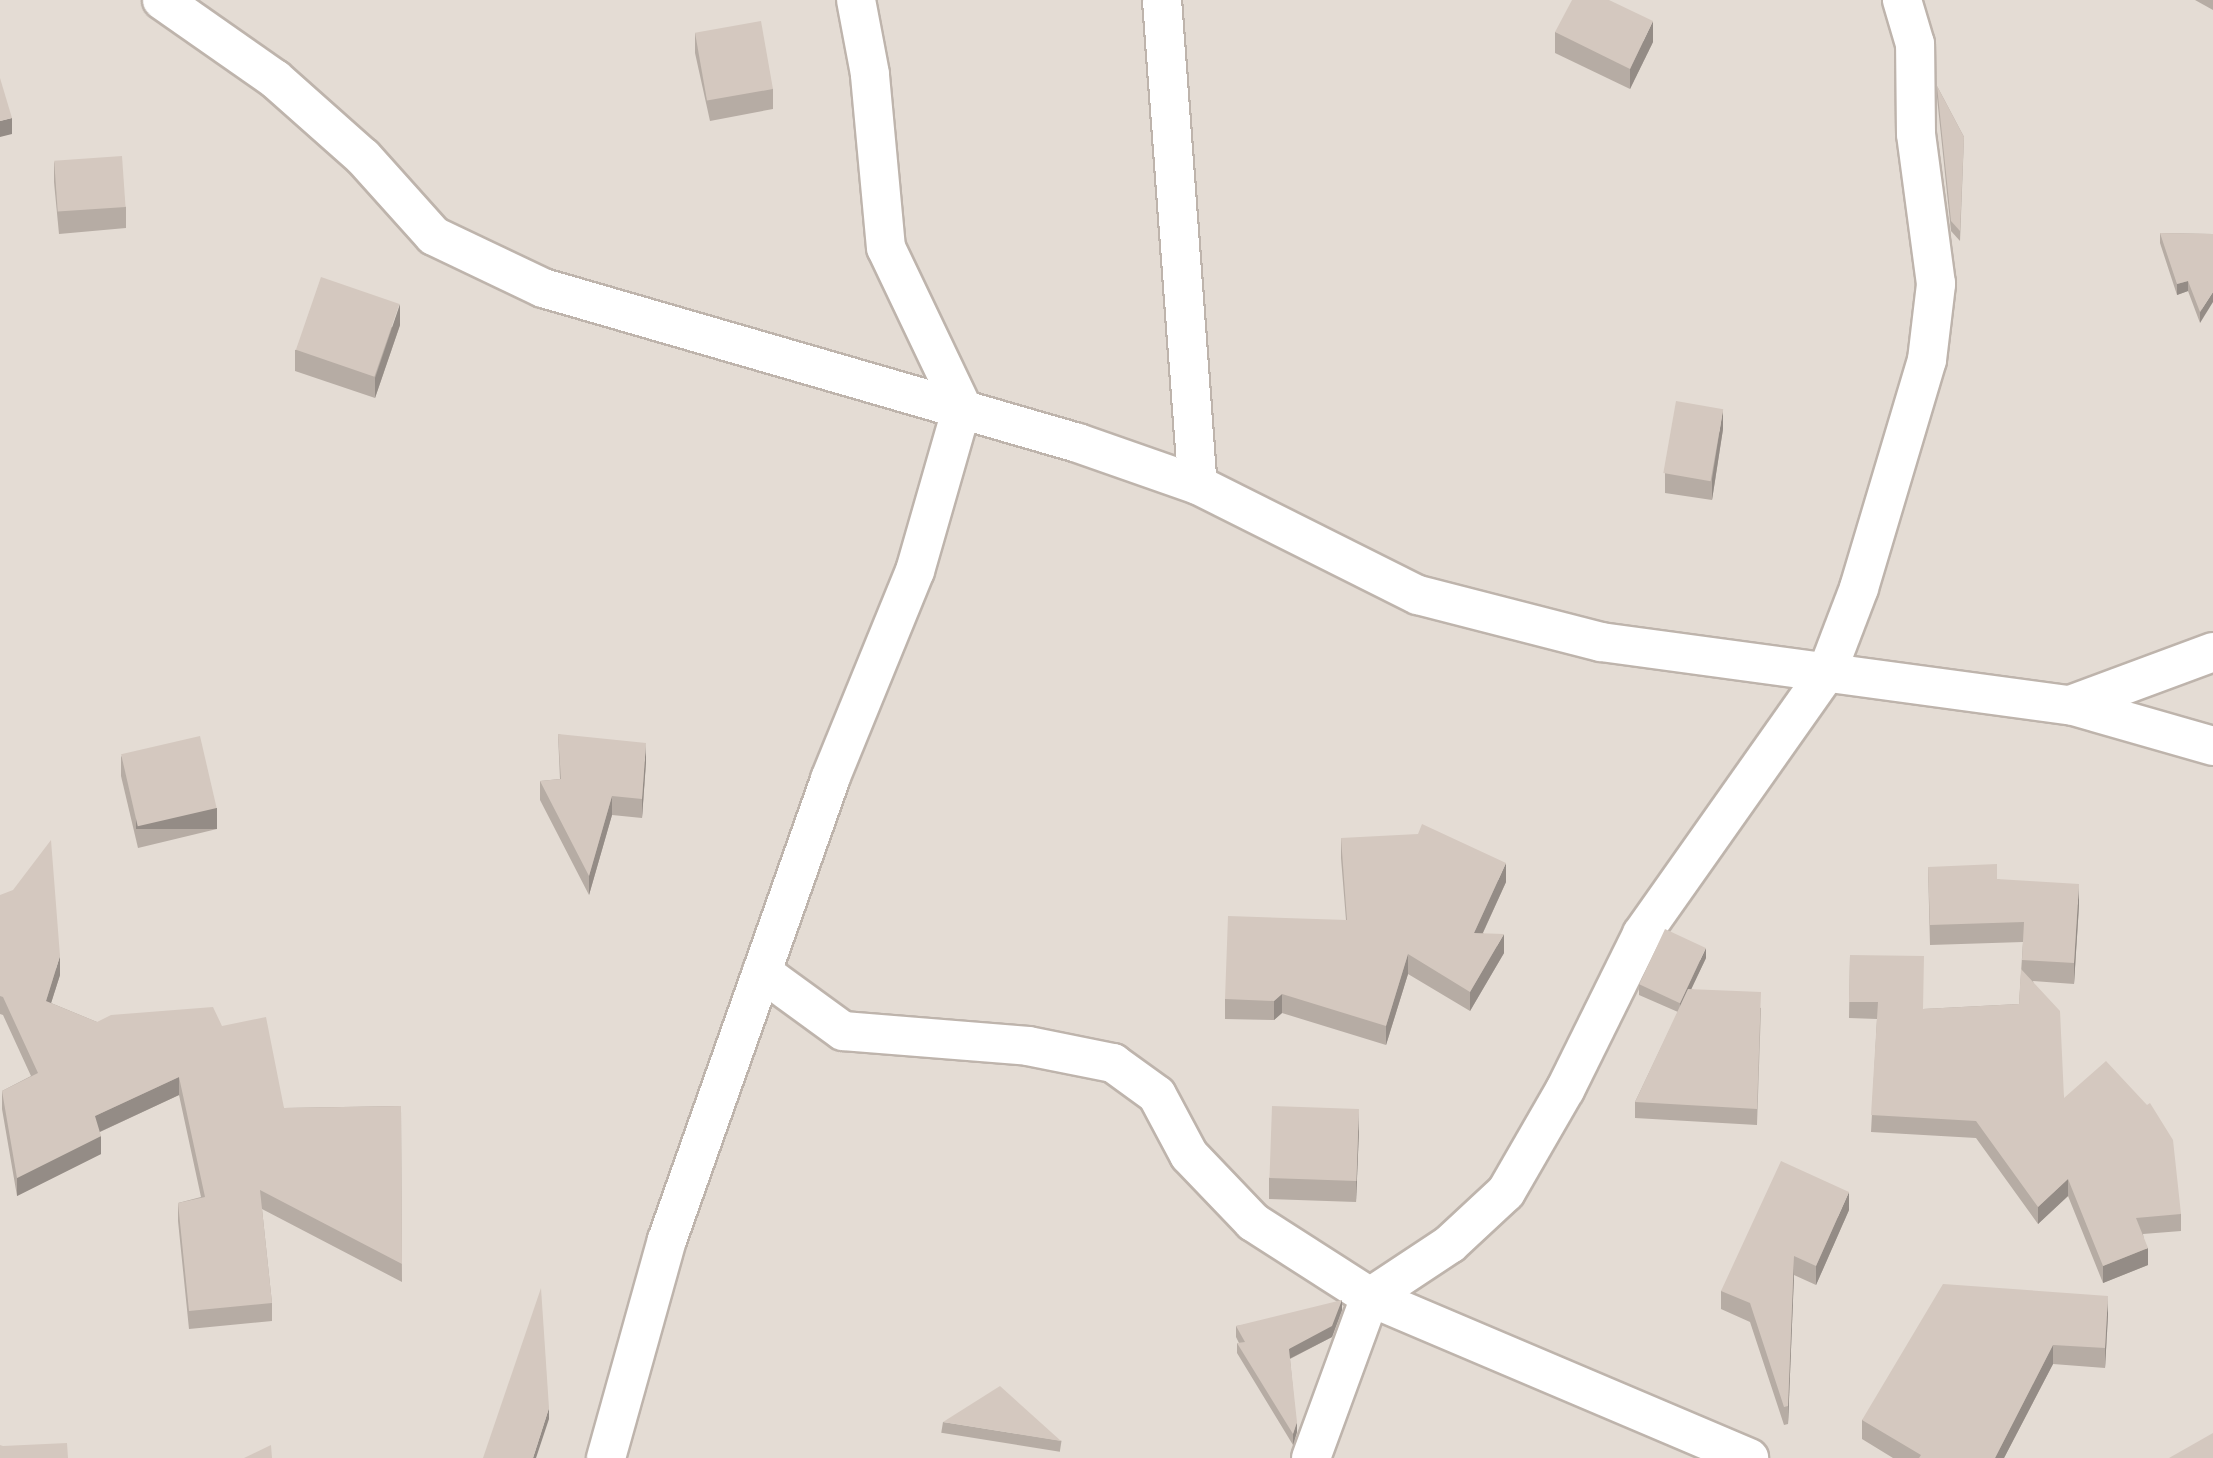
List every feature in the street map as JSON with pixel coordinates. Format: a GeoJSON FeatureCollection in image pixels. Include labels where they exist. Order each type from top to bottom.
{"type":"FeatureCollection","features":[{"type":"Feature","properties":{"kind":"street"},"geometry":{"type":"LineString","coordinates":[[162,0],[275,79],[363,157],[434,236],[543,288],[645,321],[780,353],[962,407],[1198,485],[1418,594],[1601,642],[2070,705],[2213,746]]}},
{"type":"Feature","properties":{"kind":"street"},"geometry":{"type":"LineString","coordinates":[[606,1458],[667,1240],[830,779],[915,571],[962,407],[886,248],[870,74],[856,0]]}},
{"type":"Feature","properties":{"kind":"street"},"geometry":{"type":"LineString","coordinates":[[1162,0],[1198,485]]}},
{"type":"Feature","properties":{"kind":"street"},"geometry":{"type":"LineString","coordinates":[[1311,1458],[1370,1297],[1450,1244],[1507,1192],[1564,1090],[1642,934],[1827,672],[1858,588],[1927,360],[1936,284],[1916,134],[1915,44],[1902,0]]}},
{"type":"Feature","properties":{"kind":"street"},"geometry":{"type":"LineString","coordinates":[[2070,705],[2213,652]]}},
{"type":"Feature","properties":{"kind":"street"},"geometry":{"type":"LineString","coordinates":[[762,972],[843,1031],[1028,1046],[1113,1063],[1157,1095],[1189,1155],[1253,1222],[1370,1297],[1749,1458]]}},
{"type":"Feature","properties":{"kind":"shaded area"},"geometry":{"type":"Polygon","coordinates":[[[0,0],[2213,0],[2213,1458],[0,1458],[0,0]]]}},
{"type":"Feature","properties":{"kind":"building"},"geometry":{"type":"Polygon","coordinates":[[[1572,0],[1609,0],[1653,21],[1630,69],[1555,32],[1572,0]]]}},
{"type":"Feature","properties":{"kind":"building"},"geometry":{"type":"Polygon","coordinates":[[[761,21],[773,89],[707,101],[695,33],[761,21]]]}},
{"type":"Feature","properties":{"kind":"building"},"geometry":{"type":"Polygon","coordinates":[[[0,78],[12,118],[0,121],[0,78]]]}},
{"type":"Feature","properties":{"kind":"building"},"geometry":{"type":"Polygon","coordinates":[[[1937,86],[1964,137],[1960,231],[1951,221],[1937,86]]]}},
{"type":"Feature","properties":{"kind":"building"},"geometry":{"type":"Polygon","coordinates":[[[122,156],[126,207],[58,212],[54,161],[122,156]]]}},
{"type":"Feature","properties":{"kind":"building"},"geometry":{"type":"Polygon","coordinates":[[[2160,233],[2213,234],[2213,292],[2200,312],[2188,281],[2177,284],[2160,233]]]}},
{"type":"Feature","properties":{"kind":"building"},"geometry":{"type":"Polygon","coordinates":[[[321,277],[399,304],[374,377],[296,350],[321,277]]]}},
{"type":"Feature","properties":{"kind":"building"},"geometry":{"type":"Polygon","coordinates":[[[1676,401],[1723,409],[1711,481],[1663,473],[1676,401]]]}},
{"type":"Feature","properties":{"kind":"building"},"geometry":{"type":"Polygon","coordinates":[[[558,734],[646,743],[642,799],[612,796],[589,876],[540,781],[561,779],[558,734]]]}},
{"type":"Feature","properties":{"kind":"building"},"geometry":{"type":"Polygon","coordinates":[[[200,736],[217,808],[138,826],[121,754],[200,736]]]}},
{"type":"Feature","properties":{"kind":"building"},"geometry":{"type":"Polygon","coordinates":[[[1422,824],[1506,863],[1474,933],[1504,934],[1470,992],[1408,954],[1386,1026],[1282,994],[1274,1001],[1225,999],[1228,916],[1347,920],[1341,838],[1418,834],[1422,824]]]}},
{"type":"Feature","properties":{"kind":"building"},"geometry":{"type":"Polygon","coordinates":[[[51,840],[60,956],[46,1001],[97,1022],[111,1015],[213,1007],[222,1026],[266,1017],[284,1108],[401,1106],[402,1264],[260,1190],[272,1303],[189,1311],[178,1203],[205,1197],[179,1077],[95,1116],[101,1136],[17,1178],[2,1091],[38,1073],[3,997],[0,996],[0,895],[13,890],[51,840]]]}},
{"type":"Feature","properties":{"kind":"building"},"geometry":{"type":"Polygon","coordinates":[[[1997,864],[1997,879],[2079,884],[2074,963],[2022,960],[2024,922],[1930,925],[1928,867],[1997,864]]]}},
{"type":"Feature","properties":{"kind":"building"},"geometry":{"type":"Polygon","coordinates":[[[1665,929],[1706,948],[1680,1003],[1639,984],[1665,929]]]}},
{"type":"Feature","properties":{"kind":"building"},"geometry":{"type":"Polygon","coordinates":[[[1850,955],[1924,956],[1923,1009],[2019,1004],[2021,969],[2060,1011],[2064,1098],[2106,1061],[2147,1105],[2150,1103],[2173,1140],[2181,1214],[2136,1218],[2148,1248],[2103,1266],[2068,1179],[2038,1207],[1976,1121],[1871,1115],[1878,1002],[1849,1002],[1850,955]]]}},
{"type":"Feature","properties":{"kind":"building"},"geometry":{"type":"Polygon","coordinates":[[[1688,989],[1761,992],[1757,1109],[1635,1102],[1688,989]]]}},
{"type":"Feature","properties":{"kind":"building"},"geometry":{"type":"Polygon","coordinates":[[[1272,1106],[1359,1109],[1356,1181],[1269,1178],[1272,1106]]]}},
{"type":"Feature","properties":{"kind":"building"},"geometry":{"type":"Polygon","coordinates":[[[1781,1161],[1849,1192],[1816,1266],[1794,1256],[1788,1406],[1784,1407],[1750,1303],[1721,1291],[1781,1161]]]}},
{"type":"Feature","properties":{"kind":"building"},"geometry":{"type":"Polygon","coordinates":[[[1943,1284],[2108,1296],[2105,1348],[2053,1345],[1995,1458],[1919,1458],[1921,1455],[1862,1420],[1943,1284]]]}},
{"type":"Feature","properties":{"kind":"building"},"geometry":{"type":"Polygon","coordinates":[[[541,1288],[549,1408],[533,1458],[483,1458],[541,1288]]]}},
{"type":"Feature","properties":{"kind":"building"},"geometry":{"type":"Polygon","coordinates":[[[1342,1300],[1332,1326],[1289,1349],[1297,1422],[1293,1434],[1237,1343],[1245,1342],[1236,1326],[1342,1300]]]}},
{"type":"Feature","properties":{"kind":"building"},"geometry":{"type":"Polygon","coordinates":[[[1000,1386],[1061,1441],[943,1422],[1000,1386]]]}},
{"type":"Feature","properties":{"kind":"building"},"geometry":{"type":"Polygon","coordinates":[[[2213,1433],[2213,1458],[2169,1458],[2213,1433]]]}},
{"type":"Feature","properties":{"kind":"building"},"geometry":{"type":"Polygon","coordinates":[[[67,1443],[68,1458],[0,1458],[0,1445],[67,1443]]]}},
{"type":"Feature","properties":{"kind":"building"},"geometry":{"type":"Polygon","coordinates":[[[271,1445],[272,1458],[244,1458],[271,1445]]]}}]}
